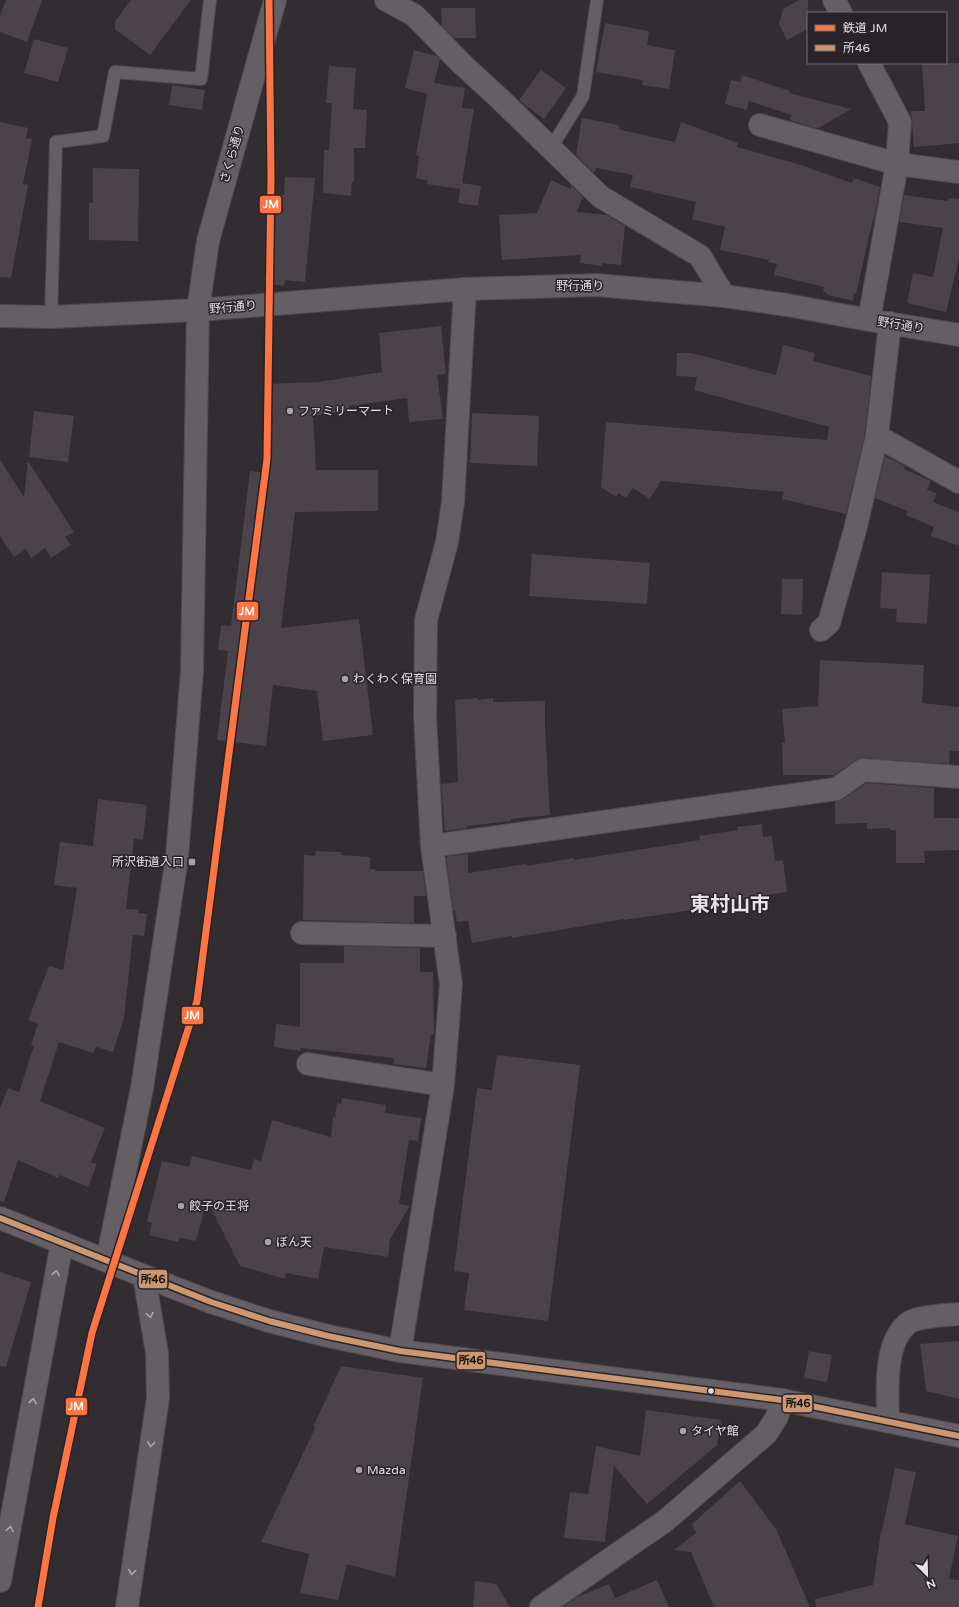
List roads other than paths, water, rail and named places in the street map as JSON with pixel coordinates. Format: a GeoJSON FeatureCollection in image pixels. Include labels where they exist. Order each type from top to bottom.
{"type":"FeatureCollection","features":[{"type":"Feature","properties":{"kind":"main road"},"geometry":{"type":"LineString","coordinates":[[0,1218],[211,1302],[269,1321],[328,1336],[400,1351],[782,1400],[959,1436]]}},
{"type":"Feature","properties":{"kind":"street","name":"さくら通り"},"geometry":{"type":"LineString","coordinates":[[107,1261],[142,1088],[177,857],[192,671],[198,310],[208,241],[275,0]]}},
{"type":"Feature","properties":{"kind":"street"},"geometry":{"type":"LineString","coordinates":[[386,0],[414,15],[463,65],[500,98],[601,197],[700,256],[724,296]]}},
{"type":"Feature","properties":{"kind":"street"},"geometry":{"type":"LineString","coordinates":[[834,0],[840,12]]}},
{"type":"Feature","properties":{"kind":"street"},"geometry":{"type":"LineString","coordinates":[[869,64],[900,122],[897,164],[869,320]]}},
{"type":"Feature","properties":{"kind":"street"},"geometry":{"type":"LineString","coordinates":[[760,125],[897,164],[959,172]]}},
{"type":"Feature","properties":{"kind":"street","name":"野行通り"},"geometry":{"type":"LineString","coordinates":[[0,316],[51,317],[198,310],[465,289],[596,285],[724,296],[787,305],[959,335]]}},
{"type":"Feature","properties":{"kind":"street"},"geometry":{"type":"LineString","coordinates":[[400,1351],[444,1085],[451,985],[432,846],[425,717],[426,620],[447,542],[453,502],[465,289]]}},
{"type":"Feature","properties":{"kind":"street"},"geometry":{"type":"LineString","coordinates":[[821,630],[829,623],[855,530],[877,436],[890,323]]}},
{"type":"Feature","properties":{"kind":"street"},"geometry":{"type":"LineString","coordinates":[[877,436],[959,482]]}},
{"type":"Feature","properties":{"kind":"street"},"geometry":{"type":"LineString","coordinates":[[432,846],[836,789],[863,770],[959,778]]}},
{"type":"Feature","properties":{"kind":"street"},"geometry":{"type":"LineString","coordinates":[[302,933],[445,936]]}},
{"type":"Feature","properties":{"kind":"street"},"geometry":{"type":"LineString","coordinates":[[308,1064],[444,1085]]}},
{"type":"Feature","properties":{"kind":"street"},"geometry":{"type":"LineString","coordinates":[[0,1581],[62,1243]]}},
{"type":"Feature","properties":{"kind":"street"},"geometry":{"type":"LineString","coordinates":[[127,1607],[158,1398],[156,1353],[144,1276]]}},
{"type":"Feature","properties":{"kind":"street"},"geometry":{"type":"LineString","coordinates":[[888,1421],[888,1372],[895,1339],[908,1323],[934,1316],[959,1314]]}},
{"type":"Feature","properties":{"kind":"street"},"geometry":{"type":"LineString","coordinates":[[541,1607],[665,1521],[766,1434],[778,1417],[782,1400]]}},
{"type":"Feature","properties":{"kind":"lane"},"geometry":{"type":"LineString","coordinates":[[51,317],[56,142],[103,136],[115,72],[201,79],[210,0]]}},
{"type":"Feature","properties":{"kind":"lane"},"geometry":{"type":"LineString","coordinates":[[551,148],[583,96],[597,0]]}},
{"type":"Feature","properties":{"kind":"rail line","name":"JM"},"geometry":{"type":"LineString","coordinates":[[38,1607],[53,1518],[92,1333],[197,1001],[267,459],[271,177],[269,0]]}},
{"type":"Feature","properties":{"kind":"place","name":"ファミリーマート"},"geometry":{"type":"Point","coordinates":[290,411]}},
{"type":"Feature","properties":{"kind":"place","name":"わくわく保育園"},"geometry":{"type":"Point","coordinates":[345,679]}},
{"type":"Feature","properties":{"kind":"place","name":"所沢街道入口"},"geometry":{"type":"Point","coordinates":[192,862]}},
{"type":"Feature","properties":{"kind":"place","name":"餃子の王将"},"geometry":{"type":"Point","coordinates":[181,1206]}},
{"type":"Feature","properties":{"kind":"place","name":"ぼん天"},"geometry":{"type":"Point","coordinates":[268,1242]}},
{"type":"Feature","properties":{"kind":"place","name":"タイヤ館"},"geometry":{"type":"Point","coordinates":[683,1431]}},
{"type":"Feature","properties":{"kind":"place","name":"Mazda"},"geometry":{"type":"Point","coordinates":[359,1470]}},
{"type":"Feature","properties":{"kind":"district","name":"東村山市"},"geometry":{"type":"Point","coordinates":[730,904]}}]}
